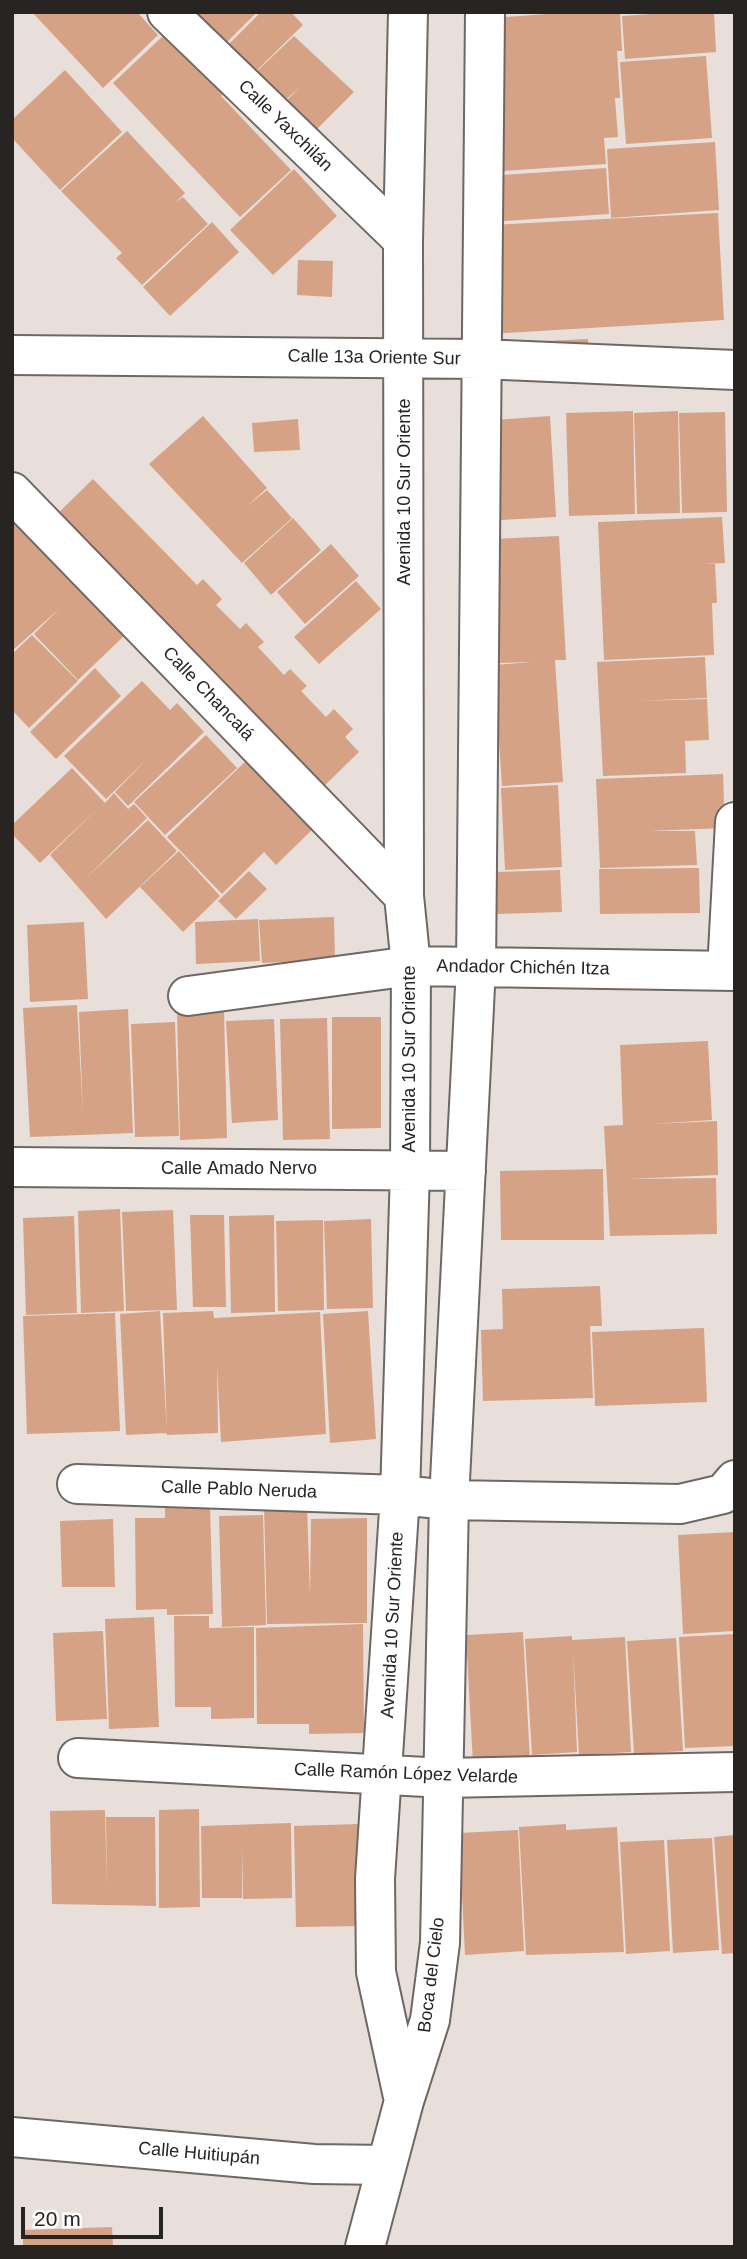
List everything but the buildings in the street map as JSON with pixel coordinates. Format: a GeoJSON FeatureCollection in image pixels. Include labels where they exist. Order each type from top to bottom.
{"type":"FeatureCollection","features":[{"type":"Feature","properties":{"kind":"street","name":"Calle Yaxchilán"},"geometry":{"type":"LineString","coordinates":[[167,12],[403,240]]}},
{"type":"Feature","properties":{"kind":"street","name":"Avenida 10 Sur Oriente"},"geometry":{"type":"LineString","coordinates":[[404,2101],[376,1972],[375,1879],[384,1777],[400,1495],[410,1170],[411,966],[404,896],[403,240],[408,12]]}},
{"type":"Feature","properties":{"kind":"street"},"geometry":{"type":"LineString","coordinates":[[444,1779],[449,1500],[476,967],[485,12]]}},
{"type":"Feature","properties":{"kind":"street","name":"Calle 13a Oriente Sur"},"geometry":{"type":"LineString","coordinates":[[12,355],[481,359],[735,370]]}},
{"type":"Feature","properties":{"kind":"street","name":"Calle Chancalá"},"geometry":{"type":"LineString","coordinates":[[12,492],[404,896]]}},
{"type":"Feature","properties":{"kind":"street"},"geometry":{"type":"LineString","coordinates":[[731,971],[735,822]]}},
{"type":"Feature","properties":{"kind":"street","name":"Andador Chichén Itza"},"geometry":{"type":"LineString","coordinates":[[188,996],[411,966],[731,971]]}},
{"type":"Feature","properties":{"kind":"street","name":"Calle Amado Nervo"},"geometry":{"type":"LineString","coordinates":[[12,1167],[466,1171]]}},
{"type":"Feature","properties":{"kind":"street","name":"Calle Pablo Neruda"},"geometry":{"type":"LineString","coordinates":[[77,1485],[400,1495],[449,1500],[680,1504],[723,1494],[735,1480]]}},
{"type":"Feature","properties":{"kind":"street","name":"Calle Ramón López Velarde"},"geometry":{"type":"LineString","coordinates":[[78,1758],[444,1779],[735,1772]]}},
{"type":"Feature","properties":{"kind":"street","name":"Boca del Cielo"},"geometry":{"type":"LineString","coordinates":[[365,2247],[404,2101],[430,2020],[437,1969],[444,1779]]}},
{"type":"Feature","properties":{"kind":"street","name":"Calle Huitiupán"},"geometry":{"type":"LineString","coordinates":[[12,2137],[314,2164],[386,2165]]}}]}
